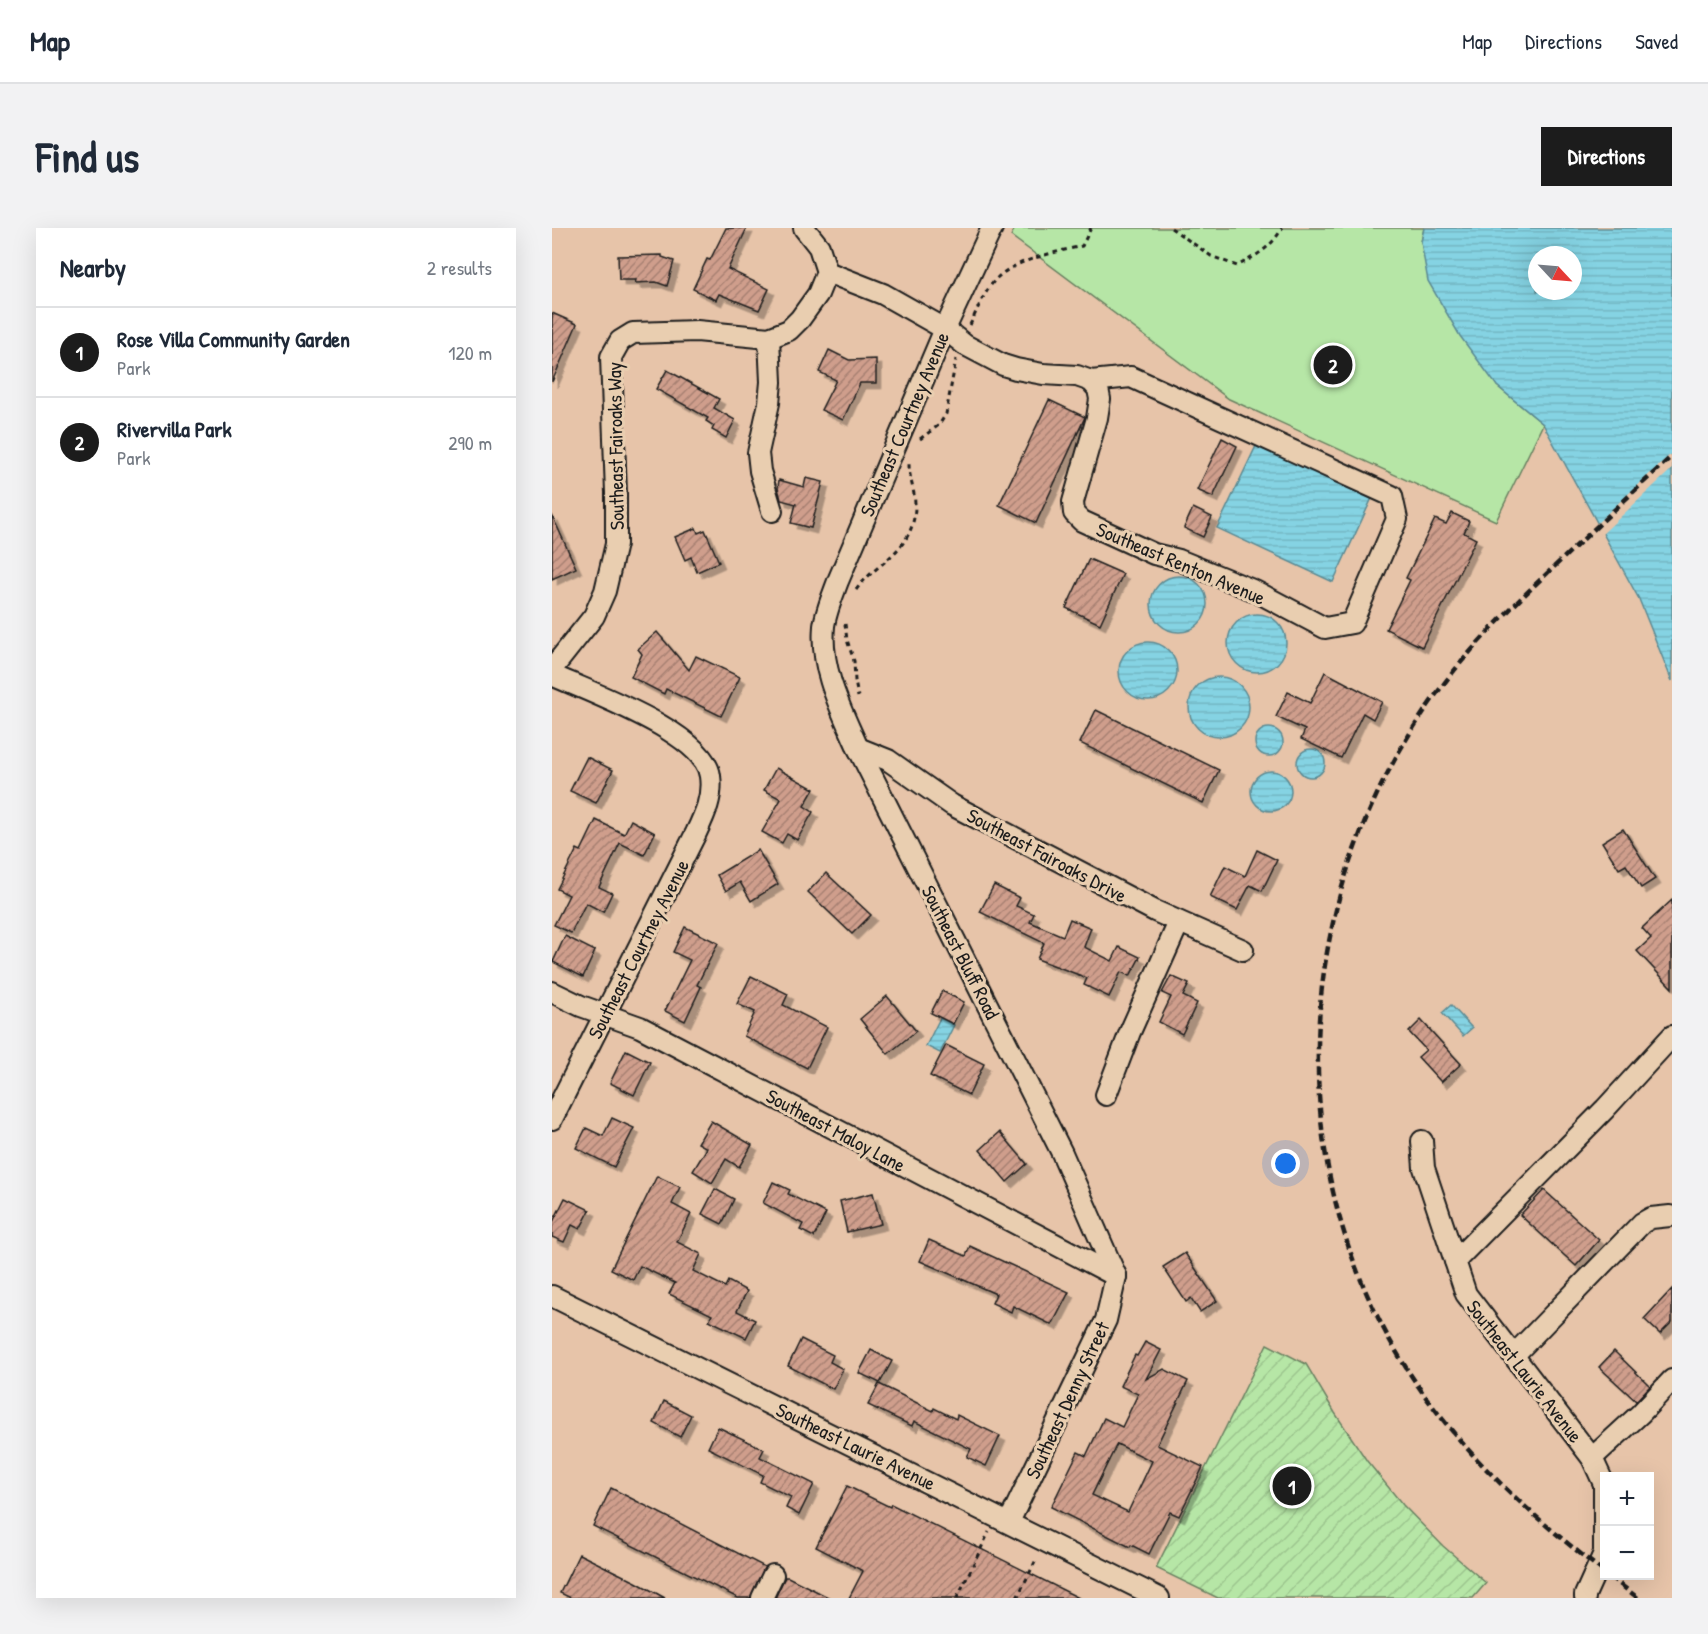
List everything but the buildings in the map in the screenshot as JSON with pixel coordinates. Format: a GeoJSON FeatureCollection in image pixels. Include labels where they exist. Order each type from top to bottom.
{"type":"FeatureCollection","features":[{"type":"Feature","properties":{"kind":"street"},"geometry":{"type":"LineString","coordinates":[[772,511],[760,471],[758,453],[769,403],[771,381],[769,338],[789,330],[800,319],[818,294],[826,272],[819,247],[804,228]]}},
{"type":"Feature","properties":{"kind":"street","name":"Southeast Courtney Avenue"},"geometry":{"type":"LineString","coordinates":[[824,624],[838,581],[945,329],[992,228]]}},
{"type":"Feature","properties":{"kind":"street"},"geometry":{"type":"LineString","coordinates":[[826,272],[883,294],[945,329],[962,343],[1016,369],[1043,374],[1077,376],[1091,381]]}},
{"type":"Feature","properties":{"kind":"street","name":"Southeast Fairoaks Way"},"geometry":{"type":"LineString","coordinates":[[552,669],[594,616],[605,591],[616,544],[611,357],[620,341],[633,333],[697,331],[769,338]]}},
{"type":"Feature","properties":{"kind":"street","name":"Southeast Renton Avenue"},"geometry":{"type":"LineString","coordinates":[[1131,377],[1392,496],[1396,519],[1352,623],[1325,628],[1298,616],[1255,591],[1179,560],[1154,554],[1082,521],[1074,513],[1074,494],[1098,408],[1098,390],[1091,381],[1131,377]]}},
{"type":"Feature","properties":{"kind":"street","name":"Southeast Bluff Road"},"geometry":{"type":"LineString","coordinates":[[824,624],[823,653],[832,687],[858,748],[1062,1153],[1116,1276]]}},
{"type":"Feature","properties":{"kind":"street","name":"Southeast Courtney Avenue"},"geometry":{"type":"LineString","coordinates":[[552,675],[652,720],[678,735],[699,753],[710,774],[709,804],[552,1119]]}},
{"type":"Feature","properties":{"kind":"street","name":"Southeast Fairoaks Drive"},"geometry":{"type":"LineString","coordinates":[[858,748],[888,760],[952,805],[1155,911],[1243,950]]}},
{"type":"Feature","properties":{"kind":"street"},"geometry":{"type":"LineString","coordinates":[[1106,1095],[1138,1013],[1179,922]]}},
{"type":"Feature","properties":{"kind":"street","name":"Southeast Maloy Lane"},"geometry":{"type":"LineString","coordinates":[[552,992],[581,1006],[606,1013],[651,1033],[1116,1276]]}},
{"type":"Feature","properties":{"kind":"street"},"geometry":{"type":"LineString","coordinates":[[1455,1261],[1605,1109],[1672,1036]]}},
{"type":"Feature","properties":{"kind":"street","name":"Southeast Laurie Avenue"},"geometry":{"type":"LineString","coordinates":[[1422,1141],[1425,1168],[1466,1294],[1592,1458],[1604,1484],[1604,1553],[1585,1595],[1586,1598]]}},
{"type":"Feature","properties":{"kind":"street"},"geometry":{"type":"LineString","coordinates":[[1514,1355],[1642,1223],[1651,1218],[1670,1216]]}},
{"type":"Feature","properties":{"kind":"street","name":"Southeast Denny Street"},"geometry":{"type":"LineString","coordinates":[[1003,1519],[1107,1320],[1116,1276]]}},
{"type":"Feature","properties":{"kind":"street","name":"Southeast Laurie Avenue"},"geometry":{"type":"LineString","coordinates":[[552,1296],[1159,1598]]}},
{"type":"Feature","properties":{"kind":"street"},"geometry":{"type":"LineString","coordinates":[[1592,1458],[1640,1414],[1672,1380]]}},
{"type":"Feature","properties":{"kind":"street"},"geometry":{"type":"LineString","coordinates":[[762,1598],[773,1575]]}},
{"type":"Feature","properties":{"kind":"path"},"geometry":{"type":"LineString","coordinates":[[914,447],[921,438],[939,425],[946,414],[953,368],[962,343],[993,283],[1000,275],[1043,255],[1082,246],[1091,228]]}},
{"type":"Feature","properties":{"kind":"path"},"geometry":{"type":"LineString","coordinates":[[1171,228],[1211,256],[1237,266],[1258,255],[1282,228]]}},
{"type":"Feature","properties":{"kind":"path"},"geometry":{"type":"LineString","coordinates":[[853,594],[861,583],[890,559],[911,530],[915,505],[914,489],[909,473],[909,458]]}},
{"type":"Feature","properties":{"kind":"path"},"geometry":{"type":"LineString","coordinates":[[846,616],[847,640],[852,651],[859,701]]}},
{"type":"Feature","properties":{"kind":"path"},"geometry":{"type":"LineString","coordinates":[[957,1598],[1003,1519]]}},
{"type":"Feature","properties":{"kind":"path"},"geometry":{"type":"LineString","coordinates":[[1017,1598],[1045,1540]]}},
{"type":"Feature","properties":{"kind":"green space"},"geometry":{"type":"Polygon","coordinates":[[[1015,228],[1424,228],[1421,242],[1497,386],[1543,424],[1496,521],[1229,399],[1011,236],[1015,228]]]}},
{"type":"Feature","properties":{"kind":"green space"},"geometry":{"type":"Polygon","coordinates":[[[1267,1344],[1306,1364],[1367,1461],[1403,1505],[1443,1546],[1486,1583],[1473,1598],[1218,1598],[1156,1568],[1267,1344]]]}},
{"type":"Feature","properties":{"kind":"water"},"geometry":{"type":"Polygon","coordinates":[[[1424,228],[1672,228],[1672,681],[1639,599],[1543,424],[1497,386],[1460,336],[1428,281],[1421,242],[1424,228]]]}},
{"type":"Feature","properties":{"kind":"water"},"geometry":{"type":"Polygon","coordinates":[[[1257,444],[1372,498],[1333,582],[1217,528],[1257,444]]]}},
{"type":"Feature","properties":{"kind":"water"},"geometry":{"type":"Polygon","coordinates":[[[1179,576],[1190,578],[1199,584],[1205,593],[1207,604],[1205,615],[1199,624],[1190,630],[1179,632],[1168,630],[1159,624],[1153,615],[1151,604],[1153,593],[1159,584],[1168,578],[1179,576]]]}},
{"type":"Feature","properties":{"kind":"water"},"geometry":{"type":"Polygon","coordinates":[[[1257,614],[1273,619],[1281,627],[1286,643],[1281,659],[1273,667],[1257,672],[1241,667],[1233,659],[1228,643],[1233,627],[1241,619],[1257,614]]]}},
{"type":"Feature","properties":{"kind":"water"},"geometry":{"type":"Polygon","coordinates":[[[1148,642],[1159,644],[1169,650],[1175,660],[1177,671],[1175,682],[1169,692],[1159,698],[1148,700],[1137,698],[1127,692],[1121,682],[1119,671],[1121,660],[1127,650],[1137,644],[1148,642]]]}},
{"type":"Feature","properties":{"kind":"water"},"geometry":{"type":"Polygon","coordinates":[[[1213,677],[1225,677],[1241,685],[1247,695],[1249,707],[1247,719],[1241,729],[1225,737],[1213,737],[1197,729],[1189,713],[1189,701],[1197,685],[1213,677]]]}},
{"type":"Feature","properties":{"kind":"water"},"geometry":{"type":"Polygon","coordinates":[[[1269,728],[1279,732],[1283,742],[1279,752],[1269,756],[1259,752],[1255,742],[1259,732],[1269,728]]]}},
{"type":"Feature","properties":{"kind":"water"},"geometry":{"type":"Polygon","coordinates":[[[1311,749],[1321,753],[1325,763],[1321,773],[1311,777],[1301,773],[1297,763],[1301,753],[1311,749]]]}},
{"type":"Feature","properties":{"kind":"water"},"geometry":{"type":"Polygon","coordinates":[[[1271,771],[1279,772],[1285,777],[1290,783],[1290,799],[1285,805],[1279,810],[1271,811],[1263,810],[1257,805],[1252,799],[1251,791],[1252,783],[1257,777],[1263,772],[1271,771]]]}},
{"type":"Feature","properties":{"kind":"water"},"geometry":{"type":"Polygon","coordinates":[[[1451,1005],[1472,1028],[1463,1036],[1442,1013],[1451,1005]]]}},
{"type":"Feature","properties":{"kind":"water"},"geometry":{"type":"Polygon","coordinates":[[[940,1018],[954,1025],[940,1053],[926,1046],[940,1018]]]}},
{"type":"Feature","properties":{"kind":"pier"},"geometry":{"type":"Polygon","coordinates":[[[1672,453],[1672,469],[1601,535],[1595,525],[1672,453]]]}},
{"type":"Feature","properties":{"kind":"railway"},"geometry":{"type":"LineString","coordinates":[[1600,1569],[1534,1514],[1469,1451],[1431,1404],[1380,1323],[1345,1236],[1324,1145],[1318,1052],[1326,960],[1348,869],[1383,782],[1432,700],[1481,639],[1672,456]]}},
{"type":"Feature","properties":{"kind":"railway"},"geometry":{"type":"LineString","coordinates":[[1614,1580],[1638,1598]]}},
{"type":"Feature","properties":{"kind":"place","name":"Rivervilla Park"},"geometry":{"type":"Point","coordinates":[1333,365]}},
{"type":"Feature","properties":{"kind":"place","name":"Rose Villa Community Garden"},"geometry":{"type":"Point","coordinates":[1292,1486]}}]}
